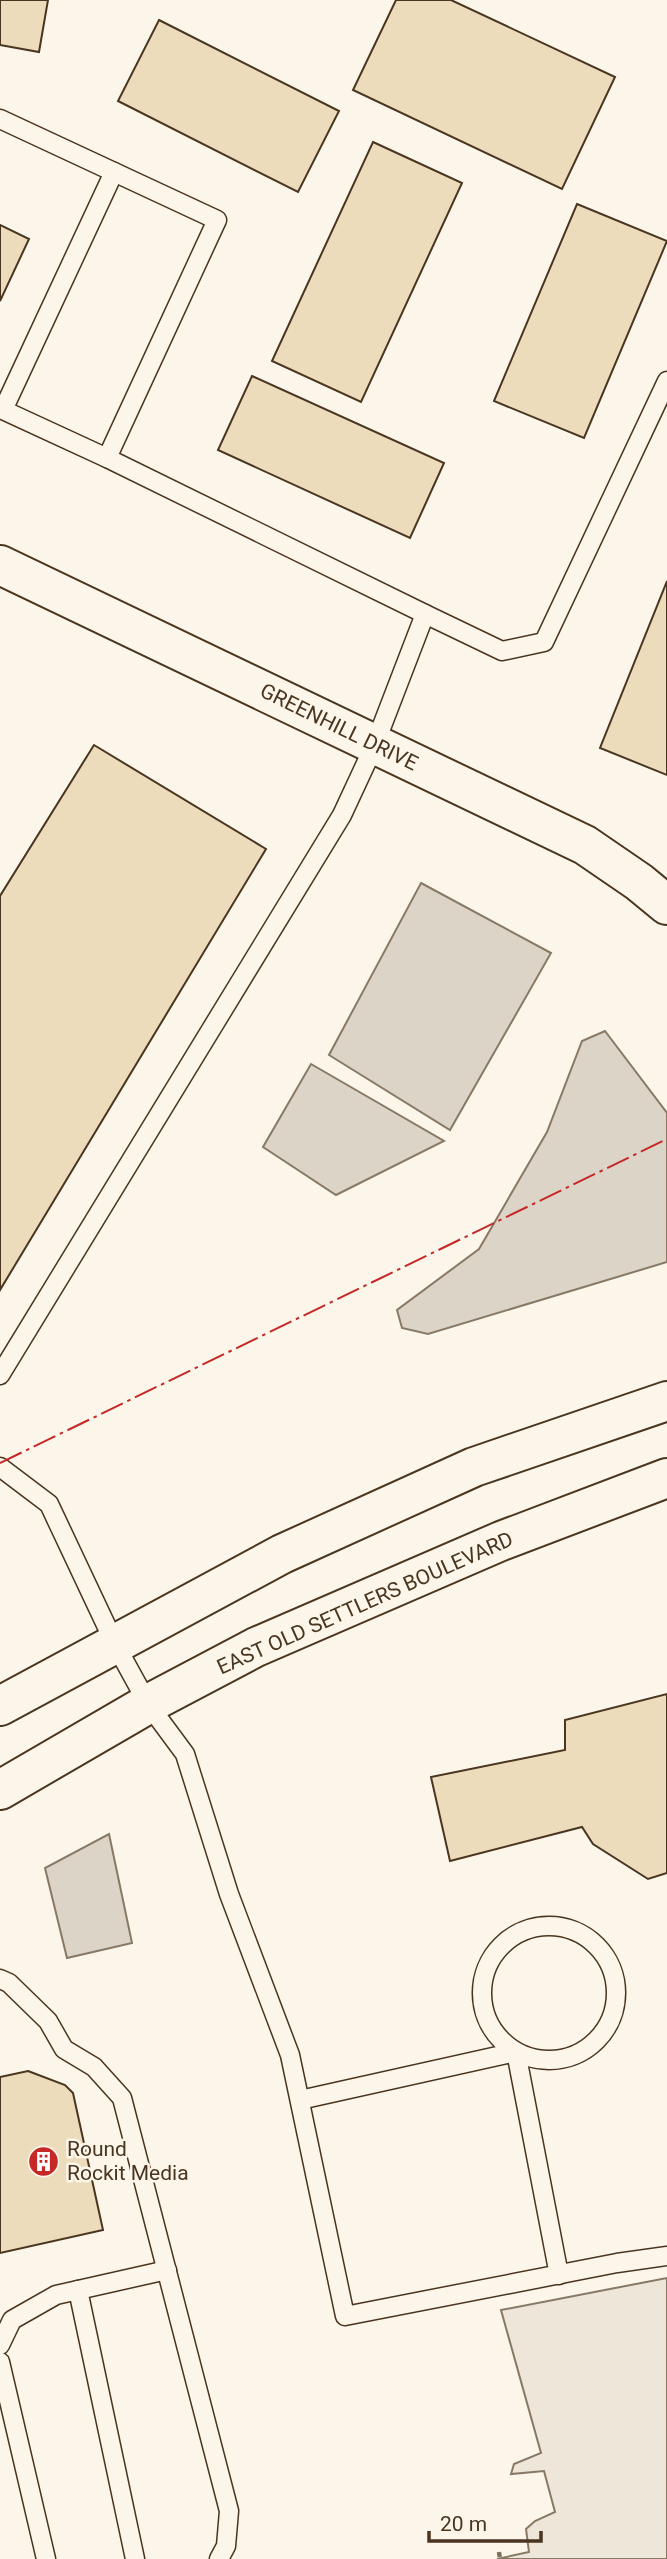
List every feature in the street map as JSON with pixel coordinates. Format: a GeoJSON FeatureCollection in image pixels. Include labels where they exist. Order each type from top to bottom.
{"type":"FeatureCollection","features":[{"type":"Feature","properties":{"kind":"main road","name":"GREENHILL DRIVE"},"geometry":{"type":"LineString","coordinates":[[0,565],[585,845],[667,905]]}},
{"type":"Feature","properties":{"kind":"main road"},"geometry":{"type":"LineString","coordinates":[[0,1706],[282,1554],[474,1467],[667,1401]]}},
{"type":"Feature","properties":{"kind":"main road","name":"EAST OLD SETTLERS BOULEVARD"},"geometry":{"type":"LineString","coordinates":[[0,1790],[148,1704],[256,1647],[502,1541],[667,1478]]}},
{"type":"Feature","properties":{"kind":"lane"},"geometry":{"type":"LineString","coordinates":[[0,118],[217,220],[107,458]]}},
{"type":"Feature","properties":{"kind":"lane"},"geometry":{"type":"LineString","coordinates":[[114,172],[3,410],[502,651],[544,642],[667,381]]}},
{"type":"Feature","properties":{"kind":"lane"},"geometry":{"type":"LineString","coordinates":[[0,1375],[342,816],[375,744],[425,614]]}},
{"type":"Feature","properties":{"kind":"lane"},"geometry":{"type":"LineString","coordinates":[[0,1467],[49,1504],[114,1643],[148,1704],[185,1754],[229,1894],[290,2055],[345,2316],[667,2256]]}},
{"type":"Feature","properties":{"kind":"lane"},"geometry":{"type":"LineString","coordinates":[[300,2100],[516,2052],[537,2060],[559,2060],[580,2053],[598,2040],[611,2022],[617,2001],[615,1979],[607,1958],[593,1941],[573,1930],[551,1926],[528,1929],[509,1939],[493,1955],[484,1975],[481,1998],[487,2020],[498,2039],[516,2052],[559,2274]]}},
{"type":"Feature","properties":{"kind":"lane"},"geometry":{"type":"LineString","coordinates":[[0,1979],[9,1983],[48,2021],[64,2049],[93,2067],[122,2098],[229,2511],[226,2546],[219,2559]]}},
{"type":"Feature","properties":{"kind":"lane"},"geometry":{"type":"LineString","coordinates":[[0,2345],[12,2320],[56,2295],[167,2270]]}},
{"type":"Feature","properties":{"kind":"lane"},"geometry":{"type":"LineString","coordinates":[[78,2290],[135,2559]]}},
{"type":"Feature","properties":{"kind":"lane"},"geometry":{"type":"LineString","coordinates":[[0,2362],[46,2559]]}},
{"type":"Feature","properties":{"kind":"path"},"geometry":{"type":"LineString","coordinates":[[499,2552],[500,2559]]}},
{"type":"Feature","properties":{"kind":"shaded area"},"geometry":{"type":"Polygon","coordinates":[[[421,883],[551,953],[450,1130],[329,1055],[421,883]]]}},
{"type":"Feature","properties":{"kind":"shaded area"},"geometry":{"type":"Polygon","coordinates":[[[605,1031],[667,1113],[667,1262],[428,1334],[402,1328],[397,1310],[479,1249],[547,1132],[582,1041],[605,1031]]]}},
{"type":"Feature","properties":{"kind":"shaded area"},"geometry":{"type":"Polygon","coordinates":[[[311,1064],[444,1141],[336,1195],[263,1147],[311,1064]]]}},
{"type":"Feature","properties":{"kind":"shaded area"},"geometry":{"type":"Polygon","coordinates":[[[109,1834],[132,1943],[67,1958],[45,1868],[109,1834]]]}},
{"type":"Feature","properties":{"kind":"shaded area"},"geometry":{"type":"Polygon","coordinates":[[[667,2278],[667,2559],[497,2559],[529,2552],[526,2529],[535,2521],[555,2512],[544,2471],[511,2474],[514,2464],[541,2453],[501,2310],[667,2278]]]}},
{"type":"Feature","properties":{"kind":"building"},"geometry":{"type":"Polygon","coordinates":[[[0,0],[48,0],[39,52],[0,45],[0,0]]]}},
{"type":"Feature","properties":{"kind":"building"},"geometry":{"type":"Polygon","coordinates":[[[396,0],[451,0],[615,77],[562,189],[353,90],[396,0]]]}},
{"type":"Feature","properties":{"kind":"building"},"geometry":{"type":"Polygon","coordinates":[[[159,20],[339,111],[298,192],[118,101],[159,20]]]}},
{"type":"Feature","properties":{"kind":"building"},"geometry":{"type":"Polygon","coordinates":[[[373,142],[462,183],[361,402],[272,361],[373,142]]]}},
{"type":"Feature","properties":{"kind":"building"},"geometry":{"type":"Polygon","coordinates":[[[577,204],[667,241],[584,438],[494,401],[577,204]]]}},
{"type":"Feature","properties":{"kind":"building"},"geometry":{"type":"Polygon","coordinates":[[[0,225],[29,239],[0,301],[0,225]]]}},
{"type":"Feature","properties":{"kind":"building"},"geometry":{"type":"Polygon","coordinates":[[[252,376],[444,463],[410,538],[218,450],[252,376]]]}},
{"type":"Feature","properties":{"kind":"building"},"geometry":{"type":"Polygon","coordinates":[[[667,581],[667,775],[600,748],[667,581]]]}},
{"type":"Feature","properties":{"kind":"building"},"geometry":{"type":"Polygon","coordinates":[[[94,745],[266,849],[0,1290],[0,896],[94,745]]]}},
{"type":"Feature","properties":{"kind":"building"},"geometry":{"type":"Polygon","coordinates":[[[667,1694],[667,1873],[648,1879],[593,1844],[582,1827],[450,1861],[431,1777],[565,1750],[565,1720],[667,1694]]]}},
{"type":"Feature","properties":{"kind":"building","name":"Round Rockit Media"},"geometry":{"type":"Polygon","coordinates":[[[28,2071],[65,2085],[73,2093],[103,2230],[0,2253],[0,2077],[28,2071]]]}},
{"type":"Feature","properties":{"kind":"power"},"geometry":{"type":"LineString","coordinates":[[0,1463],[667,1139]]}},
{"type":"Feature","properties":{"kind":"place","name":"Round Rockit Media"},"geometry":{"type":"Point","coordinates":[44,2161]}}]}
